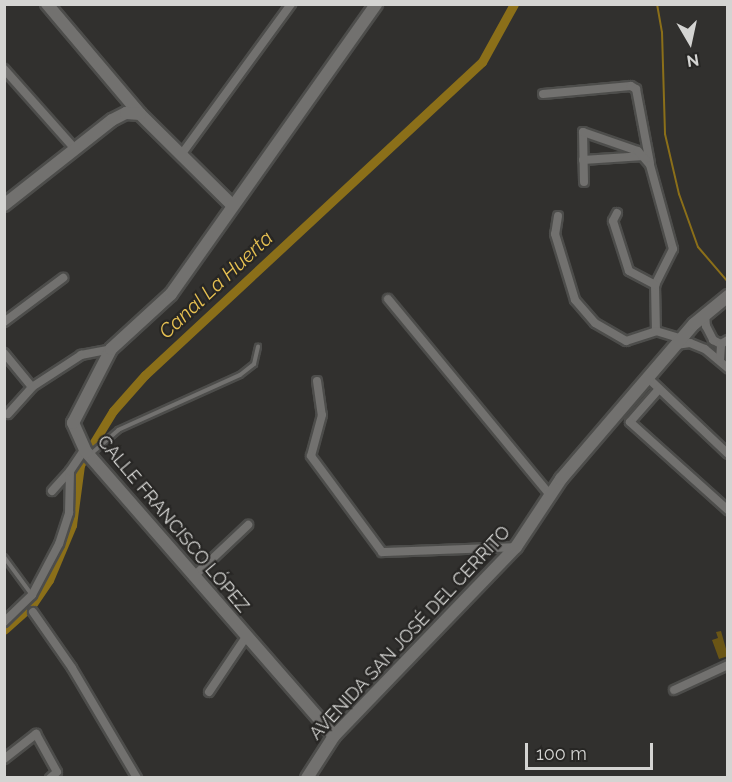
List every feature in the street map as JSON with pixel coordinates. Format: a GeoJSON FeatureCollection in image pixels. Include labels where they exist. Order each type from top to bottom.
{"type":"FeatureCollection","features":[{"type":"Feature","properties":{"kind":"street"},"geometry":{"type":"LineString","coordinates":[[47,4],[140,114],[231,204]]}},
{"type":"Feature","properties":{"kind":"street"},"geometry":{"type":"LineString","coordinates":[[181,155],[291,4]]}},
{"type":"Feature","properties":{"kind":"street","name":"CALLE FRANCISCO LÓPEZ"},"geometry":{"type":"LineString","coordinates":[[334,736],[87,453],[73,423],[111,349],[171,294],[231,204],[376,4]]}},
{"type":"Feature","properties":{"kind":"street"},"geometry":{"type":"LineString","coordinates":[[4,69],[76,150]]}},
{"type":"Feature","properties":{"kind":"street"},"geometry":{"type":"LineString","coordinates":[[543,94],[631,86],[636,89],[650,165],[673,249],[656,285],[656,331]]}},
{"type":"Feature","properties":{"kind":"street"},"geometry":{"type":"LineString","coordinates":[[4,205],[112,120],[126,113],[140,114]]}},
{"type":"Feature","properties":{"kind":"street"},"geometry":{"type":"LineString","coordinates":[[584,182],[583,132],[644,156],[650,165]]}},
{"type":"Feature","properties":{"kind":"street"},"geometry":{"type":"LineString","coordinates":[[583,160],[644,156]]}},
{"type":"Feature","properties":{"kind":"street"},"geometry":{"type":"LineString","coordinates":[[617,213],[613,221],[629,271],[656,285]]}},
{"type":"Feature","properties":{"kind":"street"},"geometry":{"type":"LineString","coordinates":[[558,216],[555,234],[575,300],[595,323],[627,341],[656,331],[679,342],[690,343],[720,360],[728,368]]}},
{"type":"Feature","properties":{"kind":"street"},"geometry":{"type":"LineString","coordinates":[[4,322],[63,278]]}},
{"type":"Feature","properties":{"kind":"street","name":"AVENIDA SAN JOSÉ DEL CERRITO"},"geometry":{"type":"LineString","coordinates":[[307,777],[334,736],[516,547],[561,479],[705,313],[728,296]]}},
{"type":"Feature","properties":{"kind":"street"},"geometry":{"type":"LineString","coordinates":[[388,299],[551,496]]}},
{"type":"Feature","properties":{"kind":"street"},"geometry":{"type":"LineString","coordinates":[[705,313],[706,326],[713,340],[724,342],[720,360]]}},
{"type":"Feature","properties":{"kind":"street"},"geometry":{"type":"LineString","coordinates":[[8,414],[32,387],[81,355],[111,349]]}},
{"type":"Feature","properties":{"kind":"street"},"geometry":{"type":"LineString","coordinates":[[4,353],[32,387]]}},
{"type":"Feature","properties":{"kind":"street"},"geometry":{"type":"LineString","coordinates":[[648,378],[728,454]]}},
{"type":"Feature","properties":{"kind":"street"},"geometry":{"type":"LineString","coordinates":[[317,381],[322,415],[311,456],[382,552],[516,547]]}},
{"type":"Feature","properties":{"kind":"street"},"geometry":{"type":"LineString","coordinates":[[659,389],[630,422],[726,507]]}},
{"type":"Feature","properties":{"kind":"street"},"geometry":{"type":"LineString","coordinates":[[52,491],[87,453]]}},
{"type":"Feature","properties":{"kind":"street"},"geometry":{"type":"LineString","coordinates":[[4,622],[32,596],[63,534],[69,513],[70,471]]}},
{"type":"Feature","properties":{"kind":"street"},"geometry":{"type":"LineString","coordinates":[[193,577],[248,525]]}},
{"type":"Feature","properties":{"kind":"street"},"geometry":{"type":"LineString","coordinates":[[33,612],[72,668],[137,777]]}},
{"type":"Feature","properties":{"kind":"street"},"geometry":{"type":"LineString","coordinates":[[208,692],[246,637]]}},
{"type":"Feature","properties":{"kind":"street"},"geometry":{"type":"LineString","coordinates":[[674,690],[728,665]]}},
{"type":"Feature","properties":{"kind":"street"},"geometry":{"type":"LineString","coordinates":[[4,759],[36,734],[57,772],[50,777]]}},
{"type":"Feature","properties":{"kind":"lane"},"geometry":{"type":"LineString","coordinates":[[87,453],[118,430],[240,375],[254,364],[258,346]]}},
{"type":"Feature","properties":{"kind":"lane"},"geometry":{"type":"LineString","coordinates":[[4,557],[32,596]]}},
{"type":"Feature","properties":{"kind":"building"},"geometry":{"type":"Polygon","coordinates":[[[721,631],[728,656],[719,659],[712,640],[718,638],[716,632],[721,631]]]}},
{"type":"Feature","properties":{"kind":"waterway","name":"Canal La Huerta"},"geometry":{"type":"LineString","coordinates":[[4,630],[32,605],[49,580],[72,525],[80,465],[113,411],[145,375],[482,62],[514,4]]}},
{"type":"Feature","properties":{"kind":"waterway"},"geometry":{"type":"LineString","coordinates":[[657,4],[662,32],[665,134],[679,194],[698,247],[728,282]]}}]}
